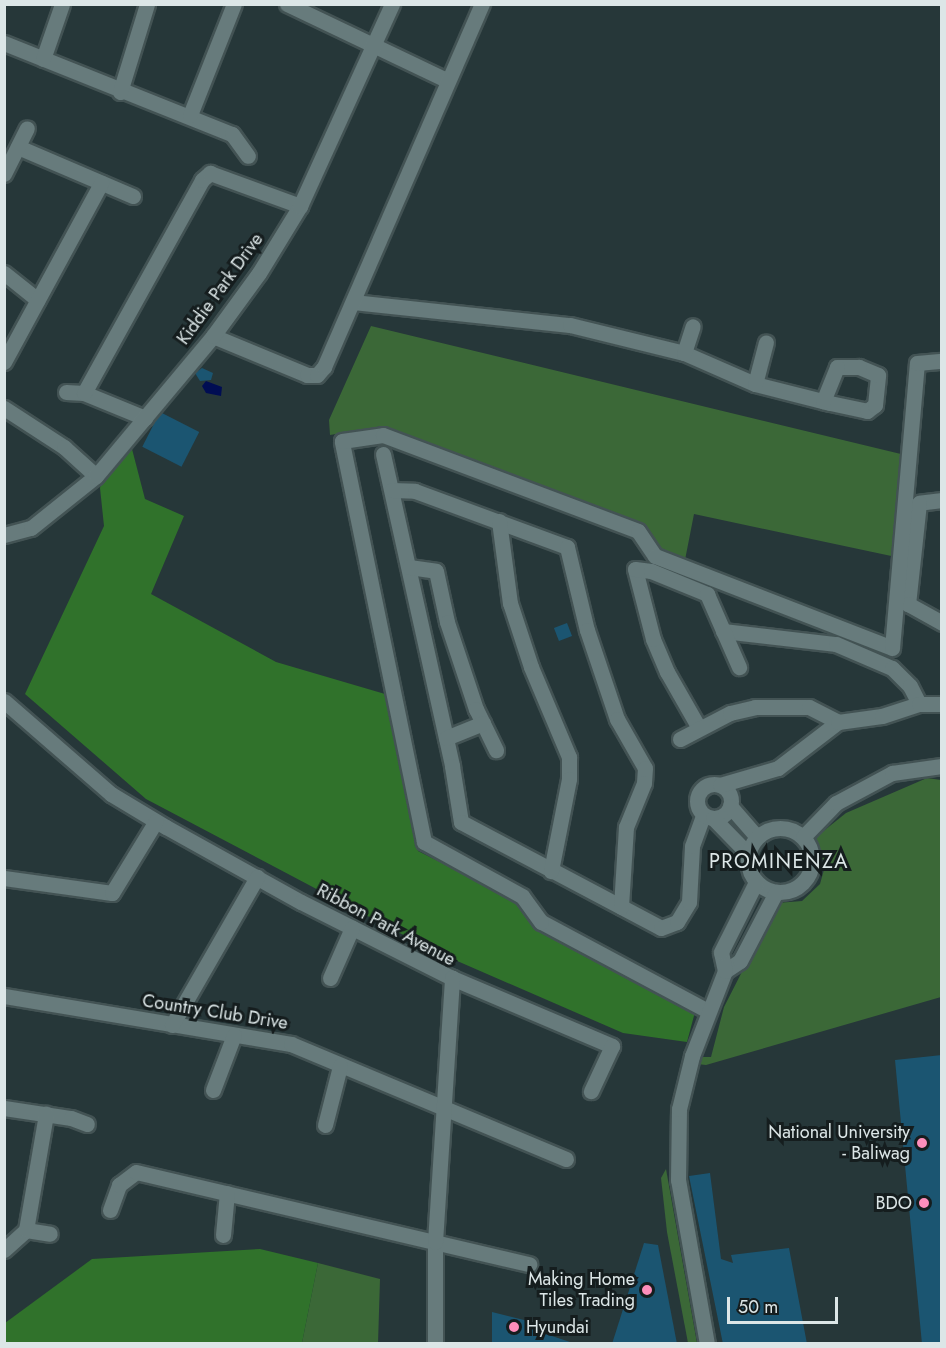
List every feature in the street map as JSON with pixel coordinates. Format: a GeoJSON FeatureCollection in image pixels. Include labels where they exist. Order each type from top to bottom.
{"type":"FeatureCollection","features":[{"type":"Feature","properties":{"kind":"street"},"geometry":{"type":"LineString","coordinates":[[43,59],[62,4]]}},
{"type":"Feature","properties":{"kind":"street"},"geometry":{"type":"LineString","coordinates":[[120,92],[147,4]]}},
{"type":"Feature","properties":{"kind":"street"},"geometry":{"type":"LineString","coordinates":[[190,115],[234,4]]}},
{"type":"Feature","properties":{"kind":"street"},"geometry":{"type":"LineString","coordinates":[[287,4],[305,8],[373,48],[446,80]]}},
{"type":"Feature","properties":{"kind":"street","name":"Kiddie Park Drive"},"geometry":{"type":"LineString","coordinates":[[4,535],[31,528],[96,476],[213,336],[260,273],[300,206],[392,4]]}},
{"type":"Feature","properties":{"kind":"street"},"geometry":{"type":"LineString","coordinates":[[213,336],[307,375],[317,375],[324,367],[446,80],[482,4]]}},
{"type":"Feature","properties":{"kind":"street"},"geometry":{"type":"LineString","coordinates":[[4,43],[120,92],[190,115],[232,134],[248,156]]}},
{"type":"Feature","properties":{"kind":"street"},"geometry":{"type":"LineString","coordinates":[[4,174],[27,128]]}},
{"type":"Feature","properties":{"kind":"street"},"geometry":{"type":"LineString","coordinates":[[18,147],[133,196]]}},
{"type":"Feature","properties":{"kind":"street"},"geometry":{"type":"LineString","coordinates":[[84,393],[202,180],[210,173],[300,206]]}},
{"type":"Feature","properties":{"kind":"street"},"geometry":{"type":"LineString","coordinates":[[4,362],[101,183]]}},
{"type":"Feature","properties":{"kind":"street"},"geometry":{"type":"LineString","coordinates":[[4,273],[38,300]]}},
{"type":"Feature","properties":{"kind":"street"},"geometry":{"type":"LineString","coordinates":[[353,302],[570,324],[684,353],[755,384],[823,401]]}},
{"type":"Feature","properties":{"kind":"street"},"geometry":{"type":"LineString","coordinates":[[684,353],[693,326]]}},
{"type":"Feature","properties":{"kind":"street"},"geometry":{"type":"LineString","coordinates":[[755,384],[766,342]]}},
{"type":"Feature","properties":{"kind":"street"},"geometry":{"type":"LineString","coordinates":[[708,1011],[541,922],[522,896],[424,842],[342,441],[383,435],[405,443],[638,531],[655,556],[892,648],[917,363],[942,361]]}},
{"type":"Feature","properties":{"kind":"street"},"geometry":{"type":"LineString","coordinates":[[66,392],[84,393],[145,418]]}},
{"type":"Feature","properties":{"kind":"street"},"geometry":{"type":"LineString","coordinates":[[4,408],[64,447],[96,476]]}},
{"type":"Feature","properties":{"kind":"street"},"geometry":{"type":"LineString","coordinates":[[383,454],[446,738],[461,822],[661,928],[677,922],[692,891],[692,846],[708,816]]}},
{"type":"Feature","properties":{"kind":"street"},"geometry":{"type":"LineString","coordinates":[[392,490],[415,491],[567,547],[587,630],[617,719],[645,768],[644,783],[626,827],[621,907]]}},
{"type":"Feature","properties":{"kind":"street"},"geometry":{"type":"LineString","coordinates":[[942,500],[919,503],[908,604],[942,623]]}},
{"type":"Feature","properties":{"kind":"street"},"geometry":{"type":"LineString","coordinates":[[499,521],[510,603],[531,667],[569,757],[569,779],[551,871]]}},
{"type":"Feature","properties":{"kind":"street"},"geometry":{"type":"LineString","coordinates":[[409,567],[436,571],[447,622],[483,723],[496,750]]}},
{"type":"Feature","properties":{"kind":"street"},"geometry":{"type":"LineString","coordinates":[[699,728],[653,639],[634,569],[651,571],[707,594],[739,667]]}},
{"type":"Feature","properties":{"kind":"street"},"geometry":{"type":"LineString","coordinates":[[723,631],[836,644],[892,668],[910,686],[919,704]]}},
{"type":"Feature","properties":{"kind":"street","name":"Ribbon Park Avenue"},"geometry":{"type":"LineString","coordinates":[[4,701],[111,794],[256,878],[452,978],[435,1242],[435,1344]]}},
{"type":"Feature","properties":{"kind":"street"},"geometry":{"type":"LineString","coordinates":[[725,971],[721,952],[756,882],[748,854],[708,816],[696,800],[700,790],[709,785],[720,785],[778,768],[838,722],[882,716],[919,704],[942,704]]}},
{"type":"Feature","properties":{"kind":"street"},"geometry":{"type":"LineString","coordinates":[[680,739],[730,713],[778,705],[809,707],[838,722]]}},
{"type":"Feature","properties":{"kind":"street"},"geometry":{"type":"LineString","coordinates":[[446,738],[483,723]]}},
{"type":"Feature","properties":{"kind":"street"},"geometry":{"type":"LineString","coordinates":[[803,837],[836,803],[892,774],[942,766]]}},
{"type":"Feature","properties":{"kind":"street"},"geometry":{"type":"LineString","coordinates":[[720,785],[729,794],[730,806],[757,837]]}},
{"type":"Feature","properties":{"kind":"street"},"geometry":{"type":"LineString","coordinates":[[708,816],[724,815],[730,806]]}},
{"type":"Feature","properties":{"kind":"street"},"geometry":{"type":"LineString","coordinates":[[4,878],[112,894],[156,820]]}},
{"type":"Feature","properties":{"kind":"street"},"geometry":{"type":"LineString","coordinates":[[748,854],[757,837],[775,828],[795,831],[803,837],[810,848],[809,874],[801,885],[776,892],[756,882]]}},
{"type":"Feature","properties":{"kind":"street"},"geometry":{"type":"LineString","coordinates":[[172,1025],[256,878]]}},
{"type":"Feature","properties":{"kind":"street"},"geometry":{"type":"LineString","coordinates":[[707,1344],[678,1180],[679,1108],[708,1011],[725,971],[740,961],[776,892]]}},
{"type":"Feature","properties":{"kind":"street"},"geometry":{"type":"LineString","coordinates":[[330,978],[352,928]]}},
{"type":"Feature","properties":{"kind":"street"},"geometry":{"type":"LineString","coordinates":[[452,978],[612,1046],[591,1091]]}},
{"type":"Feature","properties":{"kind":"street","name":"Country Club Drive"},"geometry":{"type":"LineString","coordinates":[[4,996],[291,1044],[566,1159]]}},
{"type":"Feature","properties":{"kind":"street"},"geometry":{"type":"LineString","coordinates":[[213,1090],[234,1035]]}},
{"type":"Feature","properties":{"kind":"street"},"geometry":{"type":"LineString","coordinates":[[325,1125],[340,1066]]}},
{"type":"Feature","properties":{"kind":"street"},"geometry":{"type":"LineString","coordinates":[[4,1108],[46,1114],[87,1124]]}},
{"type":"Feature","properties":{"kind":"street"},"geometry":{"type":"LineString","coordinates":[[4,1250],[26,1230],[46,1114]]}},
{"type":"Feature","properties":{"kind":"street"},"geometry":{"type":"LineString","coordinates":[[110,1210],[119,1185],[136,1172],[529,1264]]}},
{"type":"Feature","properties":{"kind":"street"},"geometry":{"type":"LineString","coordinates":[[223,1235],[227,1193]]}},
{"type":"Feature","properties":{"kind":"street"},"geometry":{"type":"LineString","coordinates":[[26,1230],[50,1234]]}},
{"type":"Feature","properties":{"kind":"green space"},"geometry":{"type":"Polygon","coordinates":[[[371,326],[905,455],[896,557],[694,514],[685,560],[662,551],[641,524],[424,446],[383,426],[330,435],[329,420],[371,326]]]}},
{"type":"Feature","properties":{"kind":"green space"},"geometry":{"type":"Polygon","coordinates":[[[132,449],[145,499],[184,516],[151,594],[276,662],[385,694],[418,851],[518,901],[541,932],[695,1012],[687,1042],[623,1033],[432,950],[146,799],[25,694],[104,526],[100,488],[104,473],[132,449]]]}},
{"type":"Feature","properties":{"kind":"green space"},"geometry":{"type":"Polygon","coordinates":[[[927,778],[941,780],[941,997],[706,1065],[697,1064],[699,1057],[711,1057],[724,1007],[777,903],[802,901],[820,884],[825,866],[816,837],[846,813],[927,778]]]}},
{"type":"Feature","properties":{"kind":"green space"},"geometry":{"type":"Polygon","coordinates":[[[666,1169],[697,1343],[688,1343],[667,1232],[661,1178],[666,1169]]]}},
{"type":"Feature","properties":{"kind":"green space"},"geometry":{"type":"Polygon","coordinates":[[[260,1249],[318,1263],[302,1343],[5,1343],[5,1323],[92,1259],[260,1249]]]}},
{"type":"Feature","properties":{"kind":"green space"},"geometry":{"type":"Polygon","coordinates":[[[318,1263],[380,1279],[378,1343],[302,1343],[318,1263]]]}},
{"type":"Feature","properties":{"kind":"shaded area"},"geometry":{"type":"Polygon","coordinates":[[[206,381],[222,387],[221,396],[206,393],[202,386],[206,381]]]}},
{"type":"Feature","properties":{"kind":"building"},"geometry":{"type":"Polygon","coordinates":[[[202,368],[213,373],[211,380],[200,381],[195,373],[202,368]]]}},
{"type":"Feature","properties":{"kind":"building"},"geometry":{"type":"Polygon","coordinates":[[[160,412],[199,432],[181,467],[142,447],[160,412]]]}},
{"type":"Feature","properties":{"kind":"building"},"geometry":{"type":"Polygon","coordinates":[[[567,623],[572,636],[559,641],[554,628],[567,623]]]}},
{"type":"Feature","properties":{"kind":"building","name":"National University - Baliwag"},"geometry":{"type":"Polygon","coordinates":[[[942,1055],[942,1344],[922,1344],[895,1060],[942,1055]]]}},
{"type":"Feature","properties":{"kind":"building"},"geometry":{"type":"Polygon","coordinates":[[[710,1173],[721,1259],[733,1263],[731,1255],[789,1248],[807,1344],[723,1344],[689,1176],[710,1173]]]}},
{"type":"Feature","properties":{"kind":"building","name":"Making Home Tiles Trading"},"geometry":{"type":"Polygon","coordinates":[[[644,1243],[658,1245],[677,1344],[612,1344],[644,1243]]]}},
{"type":"Feature","properties":{"kind":"building","name":"Hyundai"},"geometry":{"type":"Polygon","coordinates":[[[492,1312],[536,1323],[534,1330],[576,1344],[492,1344],[492,1312]]]}},
{"type":"Feature","properties":{"kind":"place","name":"National University - Baliwag"},"geometry":{"type":"Point","coordinates":[922,1143]}},
{"type":"Feature","properties":{"kind":"place","name":"BDO"},"geometry":{"type":"Point","coordinates":[924,1203]}},
{"type":"Feature","properties":{"kind":"place","name":"Making Home Tiles Trading"},"geometry":{"type":"Point","coordinates":[647,1290]}},
{"type":"Feature","properties":{"kind":"place","name":"Hyundai"},"geometry":{"type":"Point","coordinates":[514,1327]}},
{"type":"Feature","properties":{"kind":"district","name":"PROMINENZA"},"geometry":{"type":"Point","coordinates":[779,861]}}]}
